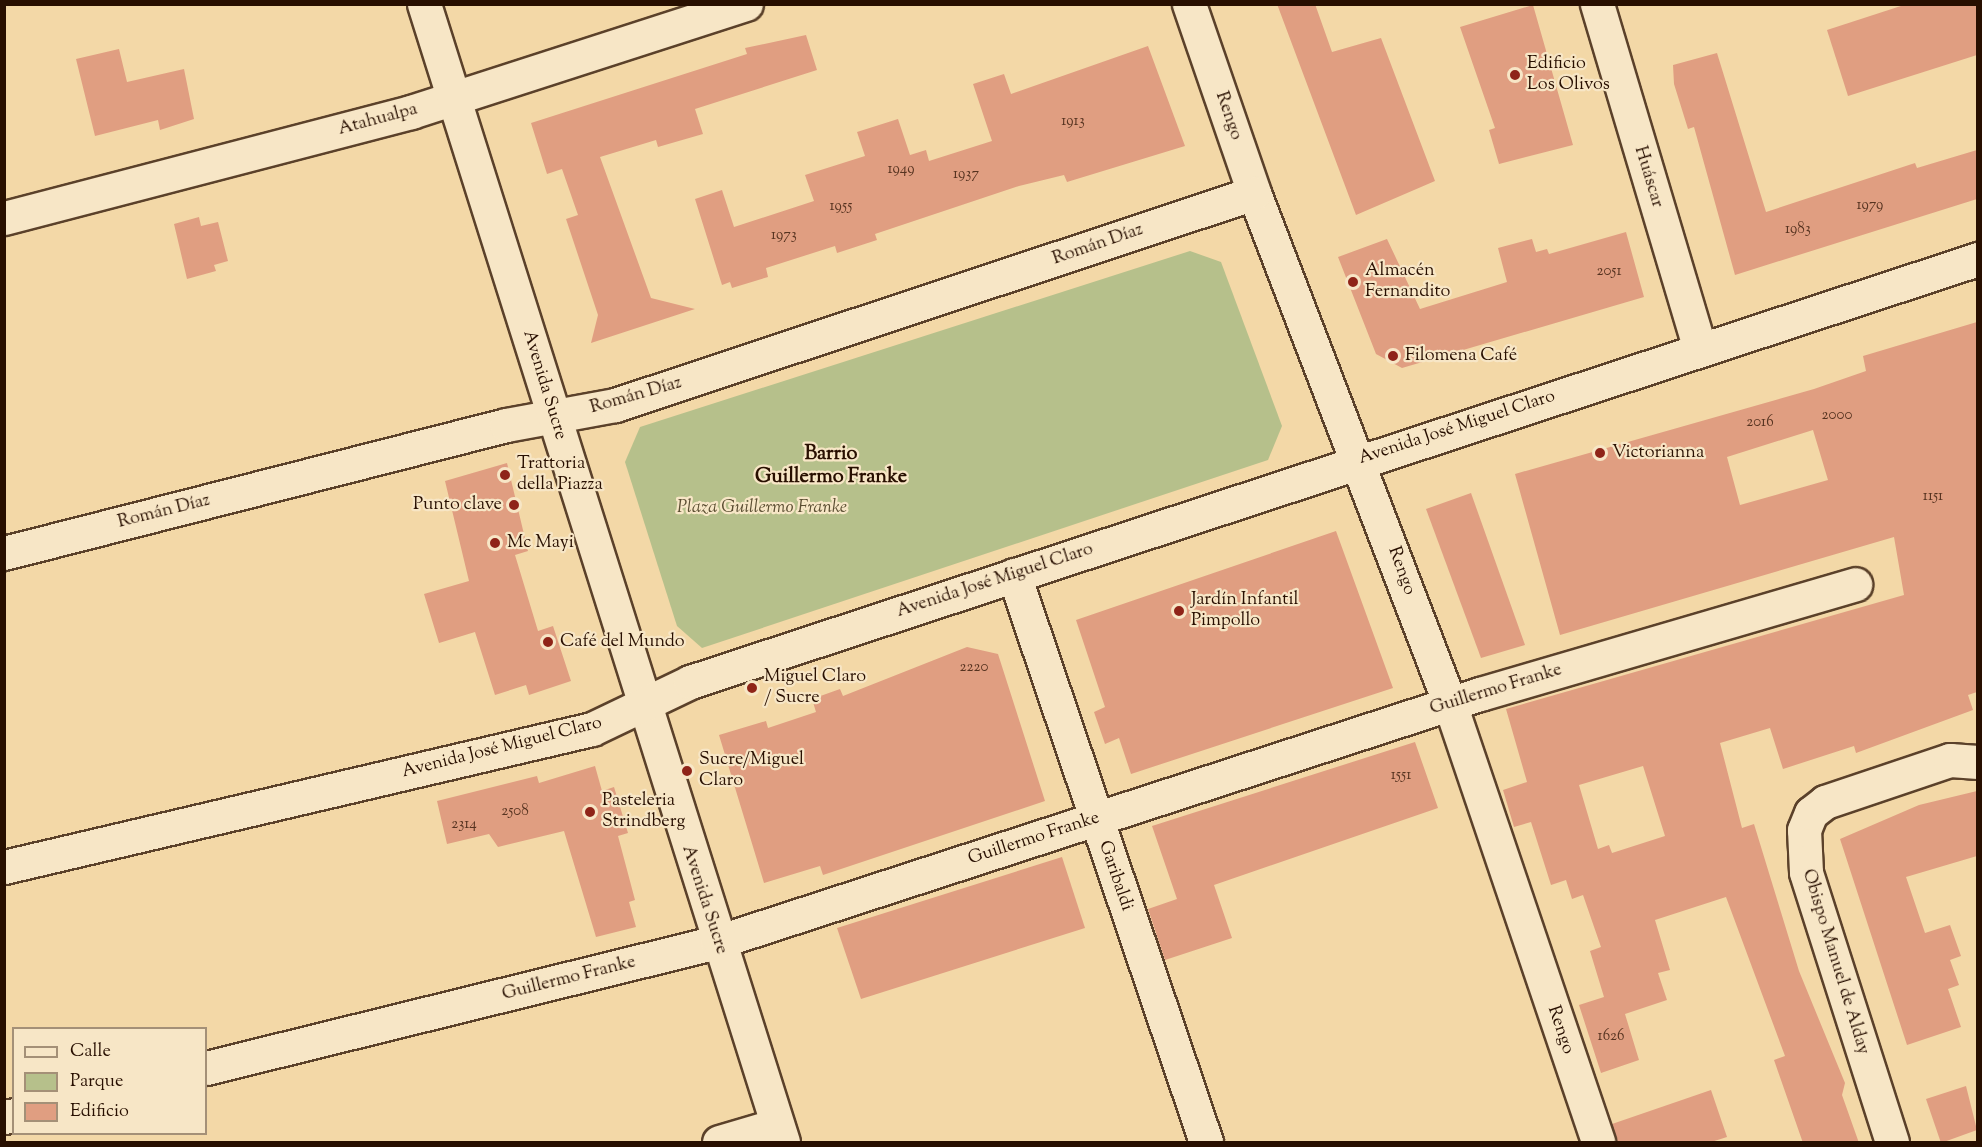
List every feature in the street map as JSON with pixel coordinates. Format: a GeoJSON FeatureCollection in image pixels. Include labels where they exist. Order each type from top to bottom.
{"type":"FeatureCollection","features":[{"type":"Feature","properties":{"kind":"street","name":"Avenida Sucre"},"geometry":{"type":"LineString","coordinates":[[424,4],[555,415],[717,942],[780,1134]]}},
{"type":"Feature","properties":{"kind":"street","name":"Atahualpa"},"geometry":{"type":"LineString","coordinates":[[4,218],[454,99],[746,4]]}},
{"type":"Feature","properties":{"kind":"street","name":"Rengo"},"geometry":{"type":"LineString","coordinates":[[1189,4],[1254,192],[1359,459],[1450,704],[1598,1143]]}},
{"type":"Feature","properties":{"kind":"street","name":"Huáscar"},"geometry":{"type":"LineString","coordinates":[[1597,4],[1700,349]]}},
{"type":"Feature","properties":{"kind":"street","name":"Román Díaz"},"geometry":{"type":"LineString","coordinates":[[4,553],[555,415],[600,409],[694,380],[1254,192]]}},
{"type":"Feature","properties":{"kind":"street","name":"Avenida José Miguel Claro"},"geometry":{"type":"LineString","coordinates":[[4,867],[592,729],[690,682],[1359,459],[1977,259]]}},
{"type":"Feature","properties":{"kind":"street","name":"Garibaldi"},"geometry":{"type":"LineString","coordinates":[[1014,575],[1206,1143]]}},
{"type":"Feature","properties":{"kind":"street","name":"Guillermo Franke"},"geometry":{"type":"LineString","coordinates":[[207,1068],[717,942],[1450,704],[1855,584]]}},
{"type":"Feature","properties":{"kind":"street","name":"Obispo Manuel de Alday"},"geometry":{"type":"LineString","coordinates":[[1892,1143],[1806,872],[1804,830],[1811,813],[1825,802],[1950,760],[1977,762]]}},
{"type":"Feature","properties":{"kind":"street"},"geometry":{"type":"LineString","coordinates":[[719,1143],[780,1134]]}},
{"type":"Feature","properties":{"kind":"green space","name":"Plaza Guillermo Franke"},"geometry":{"type":"Polygon","coordinates":[[[1190,251],[1221,262],[1282,426],[1268,460],[702,648],[677,626],[625,462],[640,427],[1190,251]]]}},
{"type":"Feature","properties":{"kind":"building"},"geometry":{"type":"Polygon","coordinates":[[[1277,4],[1315,4],[1332,52],[1381,38],[1435,181],[1356,215],[1277,4]]]}},
{"type":"Feature","properties":{"kind":"building"},"geometry":{"type":"Polygon","coordinates":[[[1907,4],[1977,4],[1977,55],[1848,96],[1827,30],[1907,4]]]}},
{"type":"Feature","properties":{"kind":"building","name":"Edificio Los Olivos"},"geometry":{"type":"Polygon","coordinates":[[[1533,5],[1573,145],[1499,164],[1489,130],[1495,128],[1460,27],[1533,5]]]}},
{"type":"Feature","properties":{"kind":"building"},"geometry":{"type":"Polygon","coordinates":[[[806,35],[817,70],[695,109],[703,134],[658,147],[656,140],[600,157],[651,298],[695,309],[591,343],[598,315],[566,219],[578,215],[562,169],[547,174],[531,123],[747,54],[745,48],[806,35]]]}},
{"type":"Feature","properties":{"kind":"building"},"geometry":{"type":"Polygon","coordinates":[[[1148,46],[1185,146],[1067,182],[1064,175],[1019,186],[875,234],[877,240],[837,253],[835,246],[766,268],[768,277],[732,288],[730,282],[722,285],[695,199],[722,190],[734,227],[814,201],[805,175],[865,156],[857,132],[898,119],[910,155],[926,150],[929,161],[992,141],[973,84],[1004,74],[1011,94],[1148,46]]]}},
{"type":"Feature","properties":{"kind":"building"},"geometry":{"type":"Polygon","coordinates":[[[119,49],[127,82],[184,69],[194,119],[160,130],[158,120],[95,136],[76,59],[119,49]]]}},
{"type":"Feature","properties":{"kind":"building"},"geometry":{"type":"Polygon","coordinates":[[[1717,53],[1766,212],[1915,163],[1917,168],[1977,150],[1977,199],[1735,275],[1694,127],[1688,129],[1674,84],[1673,65],[1717,53]]]}},
{"type":"Feature","properties":{"kind":"building"},"geometry":{"type":"Polygon","coordinates":[[[199,217],[201,226],[218,222],[228,261],[214,265],[216,271],[187,279],[174,224],[199,217]]]}},
{"type":"Feature","properties":{"kind":"building"},"geometry":{"type":"Polygon","coordinates":[[[1626,232],[1644,297],[1402,368],[1376,354],[1338,257],[1387,239],[1420,309],[1507,282],[1498,248],[1532,239],[1536,252],[1547,249],[1549,254],[1626,232]]]}},
{"type":"Feature","properties":{"kind":"building"},"geometry":{"type":"Polygon","coordinates":[[[1977,322],[1977,692],[1968,695],[1973,710],[1856,753],[1854,746],[1783,769],[1770,728],[1720,743],[1742,828],[1754,824],[1799,971],[1845,1083],[1842,1095],[1859,1143],[1803,1143],[1774,1060],[1785,1056],[1726,897],[1655,920],[1670,970],[1658,973],[1667,1000],[1625,1014],[1639,1060],[1601,1073],[1579,1005],[1604,997],[1590,951],[1601,947],[1583,895],[1572,899],[1566,880],[1551,885],[1531,822],[1514,827],[1503,790],[1527,782],[1506,709],[1904,595],[1894,537],[1560,635],[1515,474],[1814,389],[1866,371],[1863,356],[1977,322]],[[1813,430],[1727,457],[1740,505],[1828,480],[1813,430]],[[1643,766],[1579,785],[1598,849],[1609,845],[1612,853],[1665,836],[1643,766]]]}},
{"type":"Feature","properties":{"kind":"building"},"geometry":{"type":"Polygon","coordinates":[[[507,463],[528,551],[515,555],[538,631],[553,626],[571,681],[529,695],[526,685],[495,695],[475,632],[439,643],[424,594],[469,581],[445,481],[507,463]]]}},
{"type":"Feature","properties":{"kind":"building"},"geometry":{"type":"Polygon","coordinates":[[[1471,493],[1525,645],[1481,658],[1426,509],[1471,493]]]}},
{"type":"Feature","properties":{"kind":"building"},"geometry":{"type":"Polygon","coordinates":[[[1336,531],[1393,688],[1131,774],[1119,738],[1105,744],[1094,712],[1105,707],[1076,620],[1336,531]]]}},
{"type":"Feature","properties":{"kind":"building"},"geometry":{"type":"Polygon","coordinates":[[[967,647],[998,654],[1045,801],[823,875],[820,866],[764,883],[719,735],[766,721],[768,728],[816,712],[812,699],[840,689],[843,696],[967,647]]]}},
{"type":"Feature","properties":{"kind":"building"},"geometry":{"type":"Polygon","coordinates":[[[1415,742],[1438,808],[1214,885],[1232,938],[1165,960],[1148,909],[1177,899],[1152,826],[1415,742]]]}},
{"type":"Feature","properties":{"kind":"building"},"geometry":{"type":"Polygon","coordinates":[[[595,766],[602,791],[614,787],[628,833],[618,836],[635,900],[629,902],[636,927],[596,937],[564,831],[498,847],[489,834],[447,844],[437,801],[537,776],[539,783],[595,766]]]}},
{"type":"Feature","properties":{"kind":"building"},"geometry":{"type":"Polygon","coordinates":[[[1977,791],[1977,856],[1906,877],[1925,933],[1950,925],[1961,956],[1950,960],[1959,985],[1948,989],[1961,1027],[1907,1045],[1840,839],[1919,805],[1977,791]]]}},
{"type":"Feature","properties":{"kind":"building"},"geometry":{"type":"Polygon","coordinates":[[[1062,857],[1085,928],[861,999],[837,928],[1062,857]]]}},
{"type":"Feature","properties":{"kind":"building"},"geometry":{"type":"Polygon","coordinates":[[[1966,1086],[1977,1130],[1941,1143],[1926,1099],[1966,1086]]]}},
{"type":"Feature","properties":{"kind":"building"},"geometry":{"type":"Polygon","coordinates":[[[1711,1090],[1727,1137],[1708,1143],[1616,1143],[1612,1124],[1711,1090]]]}},
{"type":"Feature","properties":{"kind":"place","name":"Edificio Los Olivos"},"geometry":{"type":"Point","coordinates":[1515,75]}},
{"type":"Feature","properties":{"kind":"place","name":"Almacén Fernandito"},"geometry":{"type":"Point","coordinates":[1353,282]}},
{"type":"Feature","properties":{"kind":"place","name":"Filomena Café"},"geometry":{"type":"Point","coordinates":[1393,356]}},
{"type":"Feature","properties":{"kind":"place","name":"Victorianna"},"geometry":{"type":"Point","coordinates":[1600,453]}},
{"type":"Feature","properties":{"kind":"place","name":"Trattoria della Piazza"},"geometry":{"type":"Point","coordinates":[505,475]}},
{"type":"Feature","properties":{"kind":"place","name":"Punto clave"},"geometry":{"type":"Point","coordinates":[514,505]}},
{"type":"Feature","properties":{"kind":"place","name":"Mc Mayi"},"geometry":{"type":"Point","coordinates":[495,543]}},
{"type":"Feature","properties":{"kind":"place","name":"Jardín Infantil Pimpollo"},"geometry":{"type":"Point","coordinates":[1179,611]}},
{"type":"Feature","properties":{"kind":"place","name":"Café del Mundo"},"geometry":{"type":"Point","coordinates":[548,642]}},
{"type":"Feature","properties":{"kind":"place","name":"Miguel Claro / Sucre"},"geometry":{"type":"Point","coordinates":[752,688]}},
{"type":"Feature","properties":{"kind":"place","name":"Sucre/Miguel Claro"},"geometry":{"type":"Point","coordinates":[687,771]}},
{"type":"Feature","properties":{"kind":"place","name":"Pasteleria Strindberg"},"geometry":{"type":"Point","coordinates":[590,812]}},
{"type":"Feature","properties":{"kind":"district","name":"Barrio Guillermo Franke"},"geometry":{"type":"Point","coordinates":[831,466]}}]}
